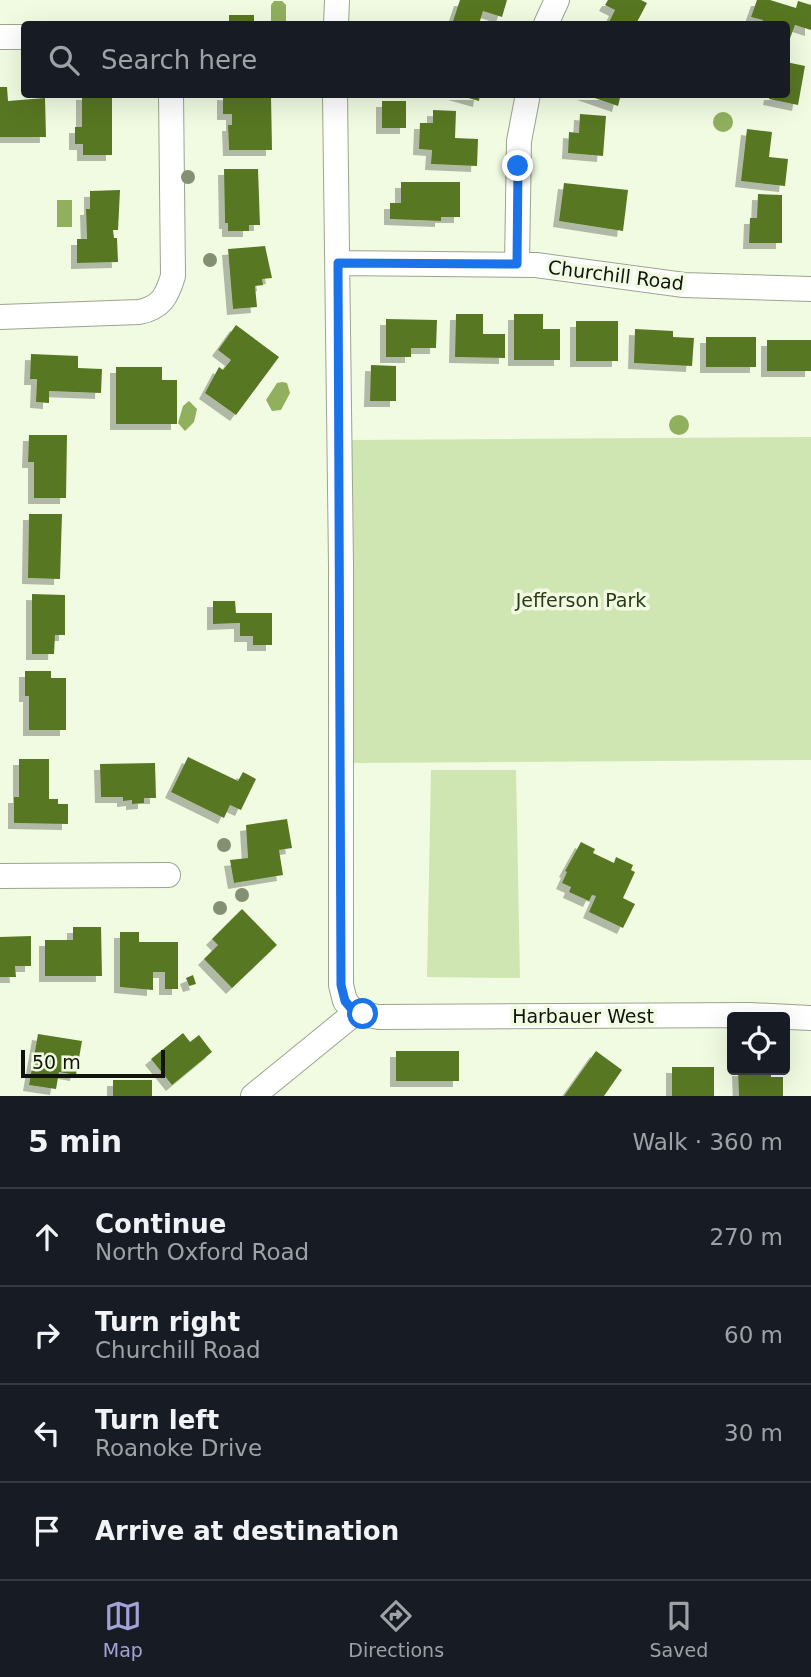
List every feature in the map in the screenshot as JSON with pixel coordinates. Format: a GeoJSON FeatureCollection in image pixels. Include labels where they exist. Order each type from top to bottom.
{"type":"FeatureCollection","features":[{"type":"Feature","properties":{"kind":"street"},"geometry":{"type":"LineString","coordinates":[[336,21],[337,0]]}},
{"type":"Feature","properties":{"kind":"street"},"geometry":{"type":"LineString","coordinates":[[547,21],[557,0]]}},
{"type":"Feature","properties":{"kind":"street"},"geometry":{"type":"LineString","coordinates":[[0,37],[21,37]]}},
{"type":"Feature","properties":{"kind":"street"},"geometry":{"type":"LineString","coordinates":[[0,317],[139,312],[168,305],[173,276],[170,98]]}},
{"type":"Feature","properties":{"kind":"street"},"geometry":{"type":"LineString","coordinates":[[253,1096],[355,1013],[345,1001],[341,985],[335,98]]}},
{"type":"Feature","properties":{"kind":"street"},"geometry":{"type":"LineString","coordinates":[[517,264],[519,141],[527,98]]}},
{"type":"Feature","properties":{"kind":"street","name":"Churchill Road"},"geometry":{"type":"LineString","coordinates":[[338,263],[517,264],[619,274],[684,285],[811,289]]}},
{"type":"Feature","properties":{"kind":"street"},"geometry":{"type":"LineString","coordinates":[[0,876],[168,875]]}},
{"type":"Feature","properties":{"kind":"street","name":"Harbauer West"},"geometry":{"type":"LineString","coordinates":[[355,1013],[379,1017],[749,1015],[811,1018]]}},
{"type":"Feature","properties":{"kind":"green space","name":"Jefferson Park"},"geometry":{"type":"Polygon","coordinates":[[[811,437],[811,760],[354,763],[351,440],[811,437]]]}},
{"type":"Feature","properties":{"kind":"green space"},"geometry":{"type":"Polygon","coordinates":[[[431,770],[516,770],[520,978],[427,977],[431,770]]]}},
{"type":"Feature","properties":{"kind":"shaded area"},"geometry":{"type":"Polygon","coordinates":[[[274,1],[282,1],[286,5],[286,21],[271,21],[271,5],[274,1]]]}},
{"type":"Feature","properties":{"kind":"shaded area"},"geometry":{"type":"Polygon","coordinates":[[[719,112],[727,112],[733,122],[727,132],[719,132],[713,126],[713,118],[719,112]]]}},
{"type":"Feature","properties":{"kind":"shaded area"},"geometry":{"type":"Polygon","coordinates":[[[57,200],[72,200],[72,227],[57,227],[57,200]]]}},
{"type":"Feature","properties":{"kind":"shaded area"},"geometry":{"type":"Polygon","coordinates":[[[277,383],[287,383],[290,393],[281,410],[272,411],[266,400],[277,383]]]}},
{"type":"Feature","properties":{"kind":"shaded area"},"geometry":{"type":"Polygon","coordinates":[[[189,401],[197,409],[194,422],[185,431],[178,423],[183,406],[189,401]]]}},
{"type":"Feature","properties":{"kind":"shaded area"},"geometry":{"type":"Polygon","coordinates":[[[675,415],[683,415],[689,425],[683,435],[675,435],[669,429],[669,421],[675,415]]]}},
{"type":"Feature","properties":{"kind":"building"},"geometry":{"type":"Polygon","coordinates":[[[460,0],[507,0],[502,17],[483,11],[480,21],[453,21],[460,0]]]}},
{"type":"Feature","properties":{"kind":"building"},"geometry":{"type":"Polygon","coordinates":[[[608,0],[641,0],[647,3],[638,21],[610,21],[615,10],[605,5],[608,0]]]}},
{"type":"Feature","properties":{"kind":"building"},"geometry":{"type":"Polygon","coordinates":[[[757,0],[770,0],[796,8],[798,1],[811,5],[811,30],[795,25],[790,38],[790,21],[762,21],[751,17],[757,0]]]}},
{"type":"Feature","properties":{"kind":"building"},"geometry":{"type":"Polygon","coordinates":[[[229,15],[254,15],[254,21],[229,21],[229,15]]]}},
{"type":"Feature","properties":{"kind":"building"},"geometry":{"type":"Polygon","coordinates":[[[790,63],[805,66],[798,105],[769,99],[790,98],[790,63]]]}},
{"type":"Feature","properties":{"kind":"building"},"geometry":{"type":"Polygon","coordinates":[[[0,87],[7,87],[8,101],[45,98],[46,137],[0,137],[0,87]]]}},
{"type":"Feature","properties":{"kind":"building"},"geometry":{"type":"Polygon","coordinates":[[[82,98],[112,98],[112,155],[83,155],[83,144],[75,144],[75,127],[82,127],[82,98]]]}},
{"type":"Feature","properties":{"kind":"building"},"geometry":{"type":"Polygon","coordinates":[[[223,98],[271,98],[272,150],[229,150],[228,125],[232,125],[232,114],[223,114],[223,98]]]}},
{"type":"Feature","properties":{"kind":"building"},"geometry":{"type":"Polygon","coordinates":[[[595,98],[620,98],[618,106],[595,98]]]}},
{"type":"Feature","properties":{"kind":"building"},"geometry":{"type":"Polygon","coordinates":[[[382,101],[406,101],[406,128],[382,128],[382,101]]]}},
{"type":"Feature","properties":{"kind":"building"},"geometry":{"type":"Polygon","coordinates":[[[433,110],[456,111],[455,138],[478,139],[477,166],[431,164],[432,150],[419,149],[420,123],[433,123],[433,110]]]}},
{"type":"Feature","properties":{"kind":"building"},"geometry":{"type":"Polygon","coordinates":[[[580,114],[606,116],[603,156],[568,153],[569,132],[579,133],[580,114]]]}},
{"type":"Feature","properties":{"kind":"building"},"geometry":{"type":"Polygon","coordinates":[[[747,129],[772,132],[769,157],[788,159],[785,186],[741,181],[747,129]]]}},
{"type":"Feature","properties":{"kind":"building"},"geometry":{"type":"Polygon","coordinates":[[[224,169],[258,169],[260,225],[249,225],[249,231],[228,231],[228,223],[225,223],[224,169]]]}},
{"type":"Feature","properties":{"kind":"building"},"geometry":{"type":"Polygon","coordinates":[[[401,182],[460,182],[460,217],[441,217],[441,221],[390,219],[390,203],[401,203],[401,182]]]}},
{"type":"Feature","properties":{"kind":"building"},"geometry":{"type":"Polygon","coordinates":[[[564,183],[628,190],[623,231],[559,221],[564,183]]]}},
{"type":"Feature","properties":{"kind":"building"},"geometry":{"type":"Polygon","coordinates":[[[120,190],[118,230],[113,230],[114,238],[117,238],[118,262],[77,263],[77,239],[87,239],[86,209],[90,209],[90,191],[120,190]]]}},
{"type":"Feature","properties":{"kind":"building"},"geometry":{"type":"Polygon","coordinates":[[[758,194],[782,195],[782,243],[749,243],[750,218],[757,218],[758,194]]]}},
{"type":"Feature","properties":{"kind":"building"},"geometry":{"type":"Polygon","coordinates":[[[265,246],[272,278],[262,279],[263,285],[255,286],[257,307],[233,309],[228,249],[265,246]]]}},
{"type":"Feature","properties":{"kind":"building"},"geometry":{"type":"Polygon","coordinates":[[[456,314],[483,314],[483,334],[505,334],[505,358],[455,357],[456,314]]]}},
{"type":"Feature","properties":{"kind":"building"},"geometry":{"type":"Polygon","coordinates":[[[514,314],[543,314],[543,329],[560,329],[560,360],[514,360],[514,314]]]}},
{"type":"Feature","properties":{"kind":"building"},"geometry":{"type":"Polygon","coordinates":[[[386,319],[437,320],[436,348],[411,348],[411,357],[386,357],[386,319]]]}},
{"type":"Feature","properties":{"kind":"building"},"geometry":{"type":"Polygon","coordinates":[[[576,321],[618,321],[618,361],[576,361],[576,321]]]}},
{"type":"Feature","properties":{"kind":"building"},"geometry":{"type":"Polygon","coordinates":[[[236,325],[279,357],[236,415],[205,393],[219,367],[223,370],[231,360],[218,350],[236,325]]]}},
{"type":"Feature","properties":{"kind":"building"},"geometry":{"type":"Polygon","coordinates":[[[635,329],[673,331],[673,337],[694,338],[692,366],[634,363],[635,329]]]}},
{"type":"Feature","properties":{"kind":"building"},"geometry":{"type":"Polygon","coordinates":[[[706,337],[756,337],[756,367],[706,367],[706,337]]]}},
{"type":"Feature","properties":{"kind":"building"},"geometry":{"type":"Polygon","coordinates":[[[767,340],[811,340],[811,371],[767,371],[767,340]]]}},
{"type":"Feature","properties":{"kind":"building"},"geometry":{"type":"Polygon","coordinates":[[[31,354],[78,356],[78,368],[102,369],[101,393],[49,391],[49,403],[36,402],[37,379],[30,379],[31,354]]]}},
{"type":"Feature","properties":{"kind":"building"},"geometry":{"type":"Polygon","coordinates":[[[371,365],[396,366],[396,401],[370,401],[371,365]]]}},
{"type":"Feature","properties":{"kind":"building"},"geometry":{"type":"Polygon","coordinates":[[[116,367],[162,367],[162,380],[177,380],[177,424],[116,424],[116,367]]]}},
{"type":"Feature","properties":{"kind":"building"},"geometry":{"type":"Polygon","coordinates":[[[29,435],[67,435],[66,498],[34,498],[34,462],[28,462],[29,435]]]}},
{"type":"Feature","properties":{"kind":"building"},"geometry":{"type":"Polygon","coordinates":[[[29,514],[62,514],[60,579],[28,578],[29,514]]]}},
{"type":"Feature","properties":{"kind":"building"},"geometry":{"type":"Polygon","coordinates":[[[32,594],[65,595],[65,635],[55,635],[54,654],[32,654],[32,594]]]}},
{"type":"Feature","properties":{"kind":"building"},"geometry":{"type":"Polygon","coordinates":[[[213,601],[235,601],[236,613],[272,613],[272,645],[253,645],[253,636],[240,636],[240,623],[213,624],[213,601]]]}},
{"type":"Feature","properties":{"kind":"building"},"geometry":{"type":"Polygon","coordinates":[[[25,671],[51,671],[51,678],[66,678],[66,730],[29,730],[29,696],[25,696],[25,671]]]}},
{"type":"Feature","properties":{"kind":"building"},"geometry":{"type":"Polygon","coordinates":[[[188,757],[238,781],[243,772],[256,779],[241,810],[230,805],[224,818],[171,792],[188,757]]]}},
{"type":"Feature","properties":{"kind":"building"},"geometry":{"type":"Polygon","coordinates":[[[19,759],[49,759],[49,799],[58,799],[58,804],[68,804],[68,824],[14,823],[14,797],[19,797],[19,759]]]}},
{"type":"Feature","properties":{"kind":"building"},"geometry":{"type":"Polygon","coordinates":[[[155,763],[156,798],[144,798],[144,803],[132,804],[132,800],[123,801],[123,797],[101,797],[100,764],[155,763]]]}},
{"type":"Feature","properties":{"kind":"building"},"geometry":{"type":"Polygon","coordinates":[[[287,819],[292,848],[279,850],[283,875],[234,883],[230,860],[248,858],[246,825],[287,819]]]}},
{"type":"Feature","properties":{"kind":"building"},"geometry":{"type":"Polygon","coordinates":[[[581,842],[595,849],[593,853],[614,863],[616,857],[633,865],[631,870],[635,872],[623,898],[635,904],[623,928],[589,912],[596,896],[592,895],[589,901],[569,892],[571,887],[562,883],[567,872],[565,871],[581,842]]]}},
{"type":"Feature","properties":{"kind":"building"},"geometry":{"type":"Polygon","coordinates":[[[242,909],[277,945],[232,988],[204,959],[218,945],[212,939],[242,909]]]}},
{"type":"Feature","properties":{"kind":"building"},"geometry":{"type":"Polygon","coordinates":[[[73,927],[101,927],[102,976],[45,976],[45,940],[73,940],[73,927]]]}},
{"type":"Feature","properties":{"kind":"building"},"geometry":{"type":"Polygon","coordinates":[[[120,932],[139,932],[139,942],[178,942],[178,989],[165,989],[165,972],[153,972],[153,990],[120,987],[120,932]]]}},
{"type":"Feature","properties":{"kind":"building"},"geometry":{"type":"Polygon","coordinates":[[[31,936],[31,966],[15,966],[16,977],[0,977],[0,937],[31,936]]]}},
{"type":"Feature","properties":{"kind":"building"},"geometry":{"type":"Polygon","coordinates":[[[193,975],[196,984],[189,986],[186,978],[193,975]]]}},
{"type":"Feature","properties":{"kind":"building"},"geometry":{"type":"Polygon","coordinates":[[[183,1033],[190,1042],[199,1035],[212,1052],[172,1085],[151,1059],[183,1033]]]}},
{"type":"Feature","properties":{"kind":"building"},"geometry":{"type":"Polygon","coordinates":[[[38,1034],[82,1041],[76,1075],[59,1072],[56,1089],[29,1085],[38,1034]]]}},
{"type":"Feature","properties":{"kind":"building"},"geometry":{"type":"Polygon","coordinates":[[[396,1051],[459,1051],[459,1081],[396,1081],[396,1051]]]}},
{"type":"Feature","properties":{"kind":"building"},"geometry":{"type":"Polygon","coordinates":[[[596,1051],[622,1070],[604,1096],[564,1096],[596,1051]]]}},
{"type":"Feature","properties":{"kind":"building"},"geometry":{"type":"Polygon","coordinates":[[[672,1067],[714,1067],[714,1096],[672,1096],[672,1067]]]}},
{"type":"Feature","properties":{"kind":"building"},"geometry":{"type":"Polygon","coordinates":[[[738,1075],[783,1077],[783,1096],[739,1096],[738,1075]]]}},
{"type":"Feature","properties":{"kind":"building"},"geometry":{"type":"Polygon","coordinates":[[[113,1080],[152,1080],[152,1096],[113,1096],[113,1080]]]}},
{"type":"Feature","properties":{"kind":"route"},"geometry":{"type":"LineString","coordinates":[[363,1014],[355,1013],[345,1001],[341,985],[338,263],[517,264],[518,166]]}}]}
